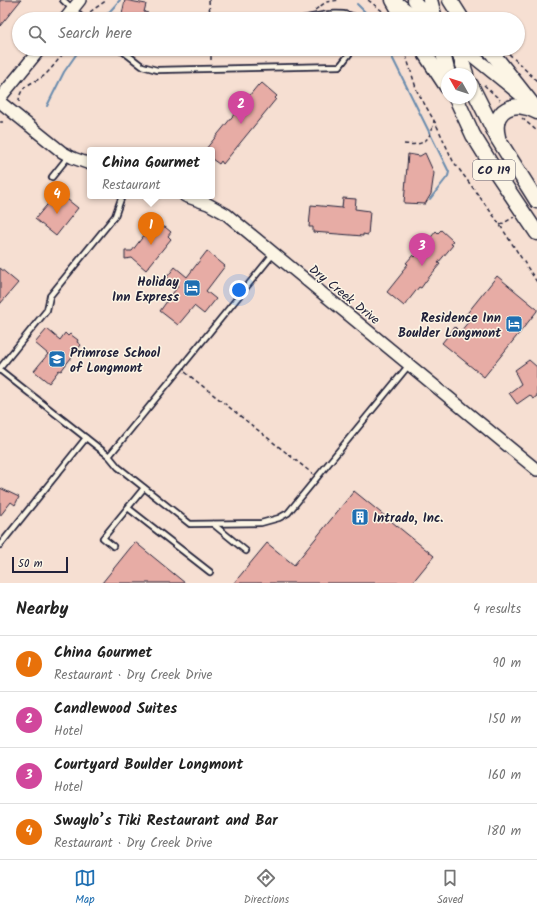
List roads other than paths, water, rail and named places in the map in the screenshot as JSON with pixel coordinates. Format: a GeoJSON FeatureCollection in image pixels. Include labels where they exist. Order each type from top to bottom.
{"type":"FeatureCollection","features":[{"type":"Feature","properties":{"kind":"highway"},"geometry":{"type":"LineString","coordinates":[[394,0],[400,12]]}},
{"type":"Feature","properties":{"kind":"highway"},"geometry":{"type":"LineString","coordinates":[[430,0],[433,12]]}},
{"type":"Feature","properties":{"kind":"highway"},"geometry":{"type":"LineString","coordinates":[[445,0],[448,12]]}},
{"type":"Feature","properties":{"kind":"highway"},"geometry":{"type":"LineString","coordinates":[[450,0],[458,12]]}},
{"type":"Feature","properties":{"kind":"highway"},"geometry":{"type":"LineString","coordinates":[[427,56],[441,78]]}},
{"type":"Feature","properties":{"kind":"highway"},"geometry":{"type":"LineString","coordinates":[[444,56],[447,68]]}},
{"type":"Feature","properties":{"kind":"highway"},"geometry":{"type":"LineString","coordinates":[[460,56],[464,68]]}},
{"type":"Feature","properties":{"kind":"highway"},"geometry":{"type":"LineString","coordinates":[[495,56],[536,109]]}},
{"type":"Feature","properties":{"kind":"highway","name":"CO 119"},"geometry":{"type":"LineString","coordinates":[[477,88],[498,139],[537,201]]}},
{"type":"Feature","properties":{"kind":"highway","name":"CO 119"},"geometry":{"type":"LineString","coordinates":[[458,104],[473,135],[537,233]]}},
{"type":"Feature","properties":{"kind":"highway"},"geometry":{"type":"LineString","coordinates":[[498,139],[496,130],[497,123],[503,112],[519,105],[536,109]]}},
{"type":"Feature","properties":{"kind":"main road"},"geometry":{"type":"LineString","coordinates":[[394,0],[410,12]]}},
{"type":"Feature","properties":{"kind":"main road"},"geometry":{"type":"LineString","coordinates":[[414,0],[424,12]]}},
{"type":"Feature","properties":{"kind":"main road"},"geometry":{"type":"LineString","coordinates":[[472,56],[536,109]]}},
{"type":"Feature","properties":{"kind":"street"},"geometry":{"type":"LineString","coordinates":[[71,12],[80,0]]}},
{"type":"Feature","properties":{"kind":"street"},"geometry":{"type":"LineString","coordinates":[[0,98],[34,56]]}},
{"type":"Feature","properties":{"kind":"street"},"geometry":{"type":"LineString","coordinates":[[0,102],[47,141],[69,156],[87,163]]}},
{"type":"Feature","properties":{"kind":"street","name":"Dry Creek Drive"},"geometry":{"type":"LineString","coordinates":[[194,199],[219,210],[274,253],[537,470]]}},
{"type":"Feature","properties":{"kind":"lane"},"geometry":{"type":"LineString","coordinates":[[63,0],[76,12]]}},
{"type":"Feature","properties":{"kind":"lane"},"geometry":{"type":"LineString","coordinates":[[129,56],[140,65],[151,70],[340,66],[347,56]]}},
{"type":"Feature","properties":{"kind":"lane"},"geometry":{"type":"LineString","coordinates":[[52,178],[69,156]]}},
{"type":"Feature","properties":{"kind":"lane"},"geometry":{"type":"LineString","coordinates":[[121,199],[115,216],[50,296],[47,310],[0,369],[109,456],[118,467],[190,524],[256,524],[279,518],[290,511],[409,364]]}},
{"type":"Feature","properties":{"kind":"lane"},"geometry":{"type":"LineString","coordinates":[[109,456],[274,253]]}},
{"type":"Feature","properties":{"kind":"lane"},"geometry":{"type":"LineString","coordinates":[[0,545],[86,438]]}},
{"type":"Feature","properties":{"kind":"lane"},"geometry":{"type":"LineString","coordinates":[[113,546],[103,538],[144,488]]}},
{"type":"Feature","properties":{"kind":"lane"},"geometry":{"type":"LineString","coordinates":[[128,508],[210,572]]}},
{"type":"Feature","properties":{"kind":"lane"},"geometry":{"type":"LineString","coordinates":[[213,524],[246,551]]}},
{"type":"Feature","properties":{"kind":"waterway"},"geometry":{"type":"LineString","coordinates":[[109,12],[120,0]]}},
{"type":"Feature","properties":{"kind":"waterway"},"geometry":{"type":"LineString","coordinates":[[357,4],[365,12]]}},
{"type":"Feature","properties":{"kind":"waterway"},"geometry":{"type":"LineString","coordinates":[[47,106],[64,72],[75,56]]}},
{"type":"Feature","properties":{"kind":"waterway"},"geometry":{"type":"LineString","coordinates":[[391,56],[449,172],[448,176],[430,199]]}},
{"type":"Feature","properties":{"kind":"place","name":"Candlewood Suites"},"geometry":{"type":"Point","coordinates":[241,124]}},
{"type":"Feature","properties":{"kind":"place","name":"Swaylo’s Tiki Restaurant and Bar"},"geometry":{"type":"Point","coordinates":[57,214]}},
{"type":"Feature","properties":{"kind":"place","name":"China Gourmet"},"geometry":{"type":"Point","coordinates":[151,245]}},
{"type":"Feature","properties":{"kind":"place","name":"Courtyard Boulder Longmont"},"geometry":{"type":"Point","coordinates":[422,266]}},
{"type":"Feature","properties":{"kind":"place","name":"Holiday Inn Express"},"geometry":{"type":"Point","coordinates":[192,288]}},
{"type":"Feature","properties":{"kind":"place","name":"Residence Inn Boulder Longmont"},"geometry":{"type":"Point","coordinates":[514,324]}},
{"type":"Feature","properties":{"kind":"place","name":"Primrose School of Longmont"},"geometry":{"type":"Point","coordinates":[57,359]}},
{"type":"Feature","properties":{"kind":"place","name":"Intrado, Inc."},"geometry":{"type":"Point","coordinates":[360,517]}}]}
